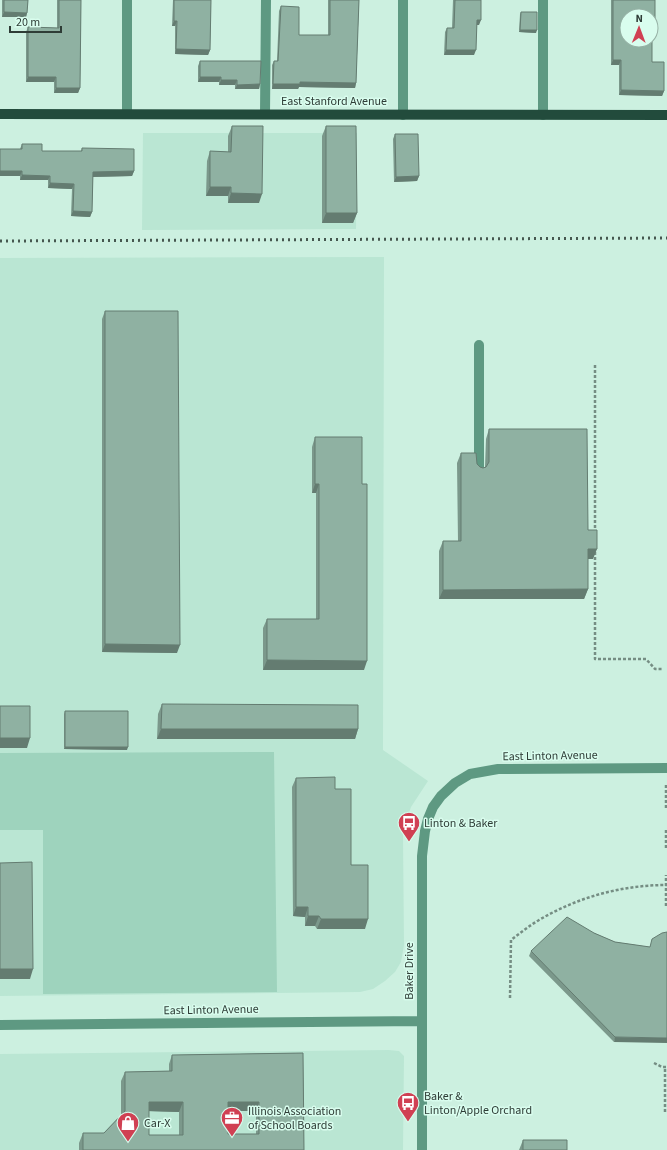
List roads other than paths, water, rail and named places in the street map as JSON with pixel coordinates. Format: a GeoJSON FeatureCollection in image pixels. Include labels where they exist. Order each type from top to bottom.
{"type":"FeatureCollection","features":[{"type":"Feature","properties":{"kind":"main road","name":"East Stanford Avenue"},"geometry":{"type":"LineString","coordinates":[[0,114],[667,115]]}},
{"type":"Feature","properties":{"kind":"street"},"geometry":{"type":"LineString","coordinates":[[127,0],[127,114]]}},
{"type":"Feature","properties":{"kind":"street"},"geometry":{"type":"LineString","coordinates":[[265,114],[266,0]]}},
{"type":"Feature","properties":{"kind":"street"},"geometry":{"type":"LineString","coordinates":[[403,0],[403,115]]}},
{"type":"Feature","properties":{"kind":"street"},"geometry":{"type":"LineString","coordinates":[[543,0],[543,115]]}},
{"type":"Feature","properties":{"kind":"street"},"geometry":{"type":"LineString","coordinates":[[479,345],[480,471]]}},
{"type":"Feature","properties":{"kind":"street","name":"East Linton Avenue"},"geometry":{"type":"LineString","coordinates":[[441,796],[455,783],[470,774],[498,769],[667,768]]}},
{"type":"Feature","properties":{"kind":"street","name":"Baker Drive"},"geometry":{"type":"LineString","coordinates":[[422,1150],[423,844],[428,819],[433,807],[441,796]]}},
{"type":"Feature","properties":{"kind":"street","name":"East Linton Avenue"},"geometry":{"type":"LineString","coordinates":[[0,1025],[422,1021]]}},
{"type":"Feature","properties":{"kind":"railway"},"geometry":{"type":"LineString","coordinates":[[0,241],[667,238]]}},
{"type":"Feature","properties":{"kind":"place","name":"Linton & Baker"},"geometry":{"type":"Point","coordinates":[409,842]}},
{"type":"Feature","properties":{"kind":"place","name":"Baker & Linton/Apple Orchard"},"geometry":{"type":"Point","coordinates":[408,1122]}},
{"type":"Feature","properties":{"kind":"place","name":"Illinois Association of School Boards"},"geometry":{"type":"Point","coordinates":[232,1138]}},
{"type":"Feature","properties":{"kind":"place","name":"Car-X"},"geometry":{"type":"Point","coordinates":[128,1142]}}]}
